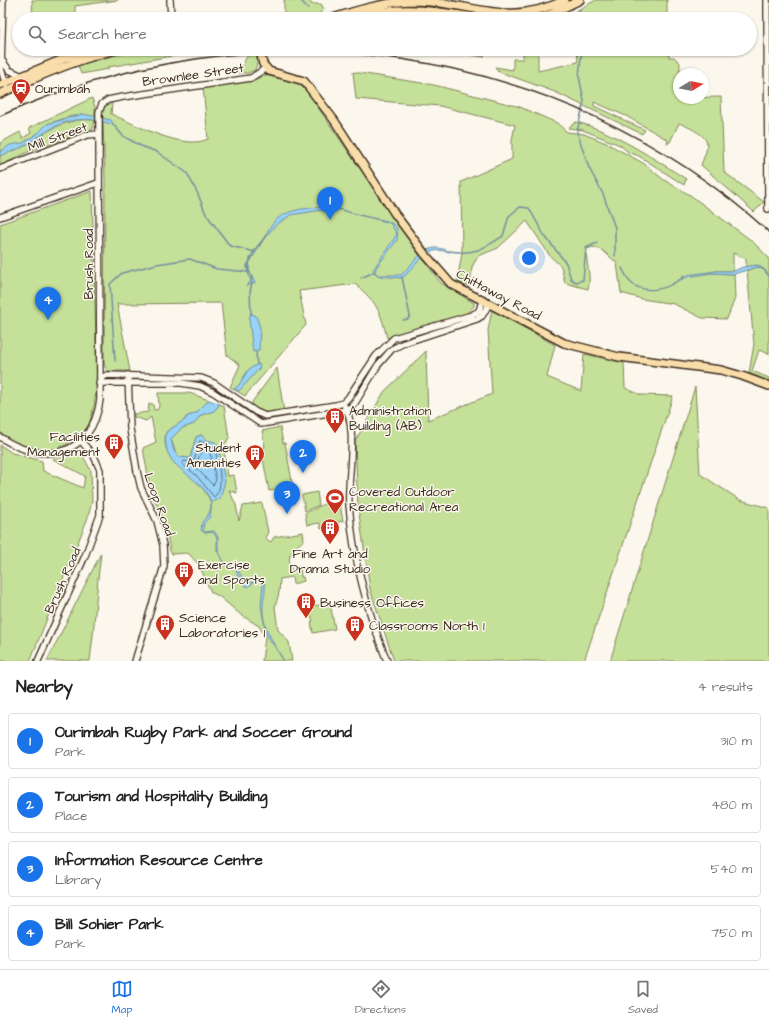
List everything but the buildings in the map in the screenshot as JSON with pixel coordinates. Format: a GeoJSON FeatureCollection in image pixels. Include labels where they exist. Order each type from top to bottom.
{"type":"FeatureCollection","features":[{"type":"Feature","properties":{"kind":"main road"},"geometry":{"type":"LineString","coordinates":[[526,12],[543,9],[565,0]]}},
{"type":"Feature","properties":{"kind":"main road"},"geometry":{"type":"LineString","coordinates":[[555,12],[580,0]]}},
{"type":"Feature","properties":{"kind":"main road"},"geometry":{"type":"LineString","coordinates":[[354,12],[382,4],[422,4],[483,12]]}},
{"type":"Feature","properties":{"kind":"main road"},"geometry":{"type":"LineString","coordinates":[[377,12],[422,4],[456,12]]}},
{"type":"Feature","properties":{"kind":"main road"},"geometry":{"type":"LineString","coordinates":[[0,94],[4,86],[22,76],[70,56]]}},
{"type":"Feature","properties":{"kind":"main road"},"geometry":{"type":"LineString","coordinates":[[4,86],[93,56]]}},
{"type":"Feature","properties":{"kind":"main road","name":"Brownlee Street"},"geometry":{"type":"LineString","coordinates":[[261,56],[266,68]]}},
{"type":"Feature","properties":{"kind":"main road","name":"Chittaway Road"},"geometry":{"type":"LineString","coordinates":[[266,68],[273,72],[304,81],[334,120],[416,242],[439,272],[451,284],[564,343],[619,357],[721,370],[769,386]]}},
{"type":"Feature","properties":{"kind":"street"},"geometry":{"type":"LineString","coordinates":[[3,0],[1,59],[4,86]]}},
{"type":"Feature","properties":{"kind":"street"},"geometry":{"type":"LineString","coordinates":[[170,0],[171,12]]}},
{"type":"Feature","properties":{"kind":"street"},"geometry":{"type":"LineString","coordinates":[[767,0],[768,210]]}},
{"type":"Feature","properties":{"kind":"street"},"geometry":{"type":"LineString","coordinates":[[1,59],[9,70],[22,76]]}},
{"type":"Feature","properties":{"kind":"street","name":"Brownlee Street"},"geometry":{"type":"LineString","coordinates":[[102,104],[106,101],[123,97],[251,78],[266,68]]}},
{"type":"Feature","properties":{"kind":"street","name":"Brush Road"},"geometry":{"type":"LineString","coordinates":[[38,661],[85,556],[100,515],[100,470],[94,456],[81,441],[94,423],[98,411],[100,381],[98,183],[99,116],[102,104]]}},
{"type":"Feature","properties":{"kind":"street","name":"Mill Street"},"geometry":{"type":"LineString","coordinates":[[0,169],[87,135],[99,134]]}},
{"type":"Feature","properties":{"kind":"street"},"geometry":{"type":"LineString","coordinates":[[0,217],[98,183]]}},
{"type":"Feature","properties":{"kind":"street"},"geometry":{"type":"LineString","coordinates":[[100,381],[107,374],[191,376],[207,379],[256,412],[265,416],[343,403],[376,356],[394,338],[472,315],[486,302]]}},
{"type":"Feature","properties":{"kind":"street"},"geometry":{"type":"LineString","coordinates":[[100,381],[129,383],[181,383],[200,386],[213,392],[261,424],[347,410],[355,403],[378,365],[392,349],[404,343],[477,319],[482,316],[486,302]]}},
{"type":"Feature","properties":{"kind":"street"},"geometry":{"type":"LineString","coordinates":[[99,350],[101,365],[107,374]]}},
{"type":"Feature","properties":{"kind":"street","name":"Loop Road"},"geometry":{"type":"LineString","coordinates":[[128,375],[130,429],[137,471],[141,488],[157,521],[163,545],[164,559],[164,566],[135,661]]}},
{"type":"Feature","properties":{"kind":"street"},"geometry":{"type":"LineString","coordinates":[[343,403],[347,410],[352,449],[349,503],[355,548],[370,617],[387,661]]}},
{"type":"Feature","properties":{"kind":"street"},"geometry":{"type":"LineString","coordinates":[[0,437],[18,448],[33,453],[43,454],[62,452],[81,441]]}},
{"type":"Feature","properties":{"kind":"green space"},"geometry":{"type":"Polygon","coordinates":[[[32,0],[118,0],[75,6],[75,12],[33,12],[32,0]]]}},
{"type":"Feature","properties":{"kind":"green space"},"geometry":{"type":"Polygon","coordinates":[[[284,0],[309,0],[311,4],[321,4],[324,9],[321,12],[284,12],[284,0]]]}},
{"type":"Feature","properties":{"kind":"green space"},"geometry":{"type":"Polygon","coordinates":[[[596,0],[667,0],[667,12],[574,12],[596,0]]]}},
{"type":"Feature","properties":{"kind":"green space"},"geometry":{"type":"Polygon","coordinates":[[[113,56],[173,56],[108,67],[108,69],[81,74],[78,65],[113,56]]]}},
{"type":"Feature","properties":{"kind":"green space"},"geometry":{"type":"Polygon","coordinates":[[[247,56],[257,56],[255,70],[248,73],[239,73],[247,56]]]}},
{"type":"Feature","properties":{"kind":"green space"},"geometry":{"type":"Polygon","coordinates":[[[523,56],[538,56],[538,71],[578,62],[578,56],[674,57],[680,63],[680,68],[673,68],[673,104],[709,104],[709,97],[721,97],[724,172],[764,202],[754,212],[701,165],[707,149],[707,143],[701,135],[692,129],[679,123],[670,142],[667,144],[668,140],[626,116],[594,102],[594,106],[645,130],[642,134],[555,92],[497,71],[495,67],[513,70],[513,59],[523,59],[523,56]]]}},
{"type":"Feature","properties":{"kind":"green space"},"geometry":{"type":"Polygon","coordinates":[[[353,72],[434,85],[520,107],[557,123],[567,132],[584,134],[606,143],[643,163],[664,180],[690,195],[752,241],[769,258],[769,354],[759,350],[752,371],[769,378],[769,381],[749,373],[754,344],[747,270],[757,267],[765,270],[757,265],[746,267],[746,259],[733,253],[733,271],[716,271],[682,277],[711,273],[734,274],[735,298],[727,319],[702,318],[674,304],[642,299],[621,293],[617,263],[602,250],[593,247],[587,249],[589,279],[588,289],[565,283],[561,266],[550,256],[527,221],[498,248],[478,256],[472,267],[470,286],[457,282],[462,253],[461,182],[512,159],[512,140],[515,125],[440,106],[356,99],[353,72]]]}},
{"type":"Feature","properties":{"kind":"green space"},"geometry":{"type":"Polygon","coordinates":[[[264,75],[294,81],[306,90],[420,256],[399,278],[422,258],[441,283],[474,303],[474,306],[466,314],[387,338],[377,307],[355,284],[299,291],[306,325],[245,396],[230,387],[240,365],[227,355],[221,303],[117,304],[130,371],[107,371],[104,364],[105,180],[103,121],[113,125],[103,118],[102,111],[106,105],[112,103],[111,114],[159,135],[186,142],[198,142],[208,139],[203,87],[253,81],[264,75]]]}},
{"type":"Feature","properties":{"kind":"green space"},"geometry":{"type":"Polygon","coordinates":[[[92,98],[95,107],[95,117],[72,116],[47,124],[38,133],[23,143],[21,148],[55,127],[74,121],[95,120],[93,129],[30,151],[0,166],[0,143],[20,132],[23,138],[31,133],[29,128],[92,98]]]}},
{"type":"Feature","properties":{"kind":"green space"},"geometry":{"type":"Polygon","coordinates":[[[576,122],[604,132],[647,155],[686,179],[684,185],[639,156],[628,152],[620,145],[583,130],[568,128],[576,122]]]}},
{"type":"Feature","properties":{"kind":"green space"},"geometry":{"type":"Polygon","coordinates":[[[92,191],[96,324],[96,394],[89,424],[83,433],[56,449],[41,451],[12,441],[0,432],[0,224],[92,191]]]}},
{"type":"Feature","properties":{"kind":"green space"},"geometry":{"type":"Polygon","coordinates":[[[492,310],[555,345],[547,377],[581,391],[584,354],[624,363],[625,388],[641,395],[673,396],[584,661],[394,661],[370,589],[358,507],[355,441],[384,392],[426,351],[428,420],[492,394],[488,330],[492,310]]]}},
{"type":"Feature","properties":{"kind":"green space"},"geometry":{"type":"Polygon","coordinates":[[[277,368],[284,412],[265,414],[252,407],[252,402],[277,368]]]}},
{"type":"Feature","properties":{"kind":"green space"},"geometry":{"type":"Polygon","coordinates":[[[695,387],[700,474],[740,500],[769,508],[769,661],[610,661],[695,387]]]}},
{"type":"Feature","properties":{"kind":"green space"},"geometry":{"type":"Polygon","coordinates":[[[158,393],[189,393],[209,400],[196,413],[186,417],[186,419],[166,432],[165,440],[168,453],[176,463],[198,483],[211,502],[214,443],[206,440],[201,435],[196,437],[190,458],[179,457],[175,451],[171,439],[182,428],[194,424],[201,415],[214,411],[220,404],[224,406],[229,438],[226,443],[223,444],[228,476],[234,475],[237,493],[229,490],[236,505],[239,521],[243,506],[262,503],[268,532],[265,538],[271,542],[274,537],[303,532],[304,540],[291,553],[289,561],[293,571],[300,567],[301,577],[303,577],[304,581],[293,584],[292,577],[280,579],[279,593],[275,607],[278,630],[289,642],[292,661],[262,661],[265,637],[259,626],[241,615],[220,597],[211,592],[199,565],[189,554],[172,554],[170,551],[165,522],[151,493],[143,448],[156,442],[151,417],[146,421],[134,417],[134,414],[148,412],[149,404],[153,404],[154,410],[157,410],[159,406],[158,393]]]}},
{"type":"Feature","properties":{"kind":"green space"},"geometry":{"type":"Polygon","coordinates":[[[280,427],[283,443],[285,443],[293,487],[269,491],[261,448],[265,447],[262,431],[280,427]]]}},
{"type":"Feature","properties":{"kind":"green space"},"geometry":{"type":"Polygon","coordinates":[[[0,445],[12,453],[42,461],[43,471],[83,488],[85,476],[53,459],[81,452],[91,471],[92,502],[87,520],[30,661],[0,661],[0,445]]]}},
{"type":"Feature","properties":{"kind":"green space"},"geometry":{"type":"Polygon","coordinates":[[[317,492],[319,505],[305,511],[302,495],[317,492]]]}},
{"type":"Feature","properties":{"kind":"green space"},"geometry":{"type":"Polygon","coordinates":[[[339,499],[343,521],[333,523],[334,527],[321,529],[320,523],[307,525],[305,513],[326,503],[339,499]]]}},
{"type":"Feature","properties":{"kind":"green space"},"geometry":{"type":"Polygon","coordinates":[[[101,553],[90,661],[47,661],[101,553]]]}},
{"type":"Feature","properties":{"kind":"green space"},"geometry":{"type":"Polygon","coordinates":[[[330,603],[335,629],[313,633],[311,622],[313,621],[308,607],[330,603]]]}},
{"type":"Feature","properties":{"kind":"water"},"geometry":{"type":"Polygon","coordinates":[[[83,114],[111,120],[114,126],[104,122],[82,119],[62,123],[20,148],[0,156],[0,152],[10,145],[23,143],[38,133],[47,124],[83,114]]]}},
{"type":"Feature","properties":{"kind":"water"},"geometry":{"type":"Polygon","coordinates":[[[331,207],[341,210],[328,209],[291,215],[276,225],[264,239],[274,222],[286,213],[301,209],[331,207]]]}},
{"type":"Feature","properties":{"kind":"water"},"geometry":{"type":"Polygon","coordinates":[[[370,218],[384,220],[393,224],[398,233],[397,240],[376,268],[375,272],[378,275],[401,275],[422,253],[434,248],[450,252],[434,251],[428,253],[402,278],[377,276],[373,270],[397,234],[390,223],[370,218]]]}},
{"type":"Feature","properties":{"kind":"water"},"geometry":{"type":"Polygon","coordinates":[[[757,265],[766,271],[757,267],[734,274],[711,273],[687,277],[672,284],[687,275],[716,271],[734,271],[743,267],[757,265]]]}},
{"type":"Feature","properties":{"kind":"water"},"geometry":{"type":"Polygon","coordinates":[[[251,275],[255,283],[246,286],[252,280],[251,275]]]}},
{"type":"Feature","properties":{"kind":"water"},"geometry":{"type":"Polygon","coordinates":[[[251,313],[256,316],[260,327],[259,350],[253,352],[249,319],[251,313]]]}},
{"type":"Feature","properties":{"kind":"water"},"geometry":{"type":"Polygon","coordinates":[[[258,364],[260,365],[259,369],[239,391],[234,389],[239,385],[248,370],[258,364]]]}},
{"type":"Feature","properties":{"kind":"water"},"geometry":{"type":"Polygon","coordinates":[[[209,400],[220,404],[214,411],[201,415],[194,424],[182,428],[171,439],[174,451],[179,457],[190,458],[196,437],[202,435],[206,440],[215,442],[218,446],[225,481],[220,499],[212,502],[210,517],[204,523],[203,530],[205,532],[214,531],[218,537],[218,550],[225,564],[236,566],[244,582],[250,583],[259,579],[264,582],[264,622],[269,635],[284,661],[266,634],[261,606],[263,583],[259,581],[247,587],[239,579],[235,567],[224,565],[217,550],[217,538],[213,532],[205,533],[201,530],[202,522],[209,513],[211,505],[209,497],[197,483],[172,461],[167,449],[165,441],[166,432],[186,419],[186,417],[196,413],[209,400]]]}},
{"type":"Feature","properties":{"kind":"waterway"},"geometry":{"type":"LineString","coordinates":[[300,0],[308,8]]}},
{"type":"Feature","properties":{"kind":"waterway"},"geometry":{"type":"LineString","coordinates":[[581,56],[579,76],[584,101],[577,132],[589,168],[603,194],[615,228],[615,256]]}},
{"type":"Feature","properties":{"kind":"waterway"},"geometry":{"type":"LineString","coordinates":[[113,124],[123,136],[141,146],[157,152],[187,173],[206,214],[230,246],[255,252]]}},
{"type":"Feature","properties":{"kind":"waterway"},"geometry":{"type":"LineString","coordinates":[[449,251],[465,252],[478,250],[496,241],[503,236],[509,216],[520,207],[529,208],[544,235],[566,263],[571,279],[576,282],[583,280],[586,248],[597,243]]}},
{"type":"Feature","properties":{"kind":"waterway"},"geometry":{"type":"LineString","coordinates":[[251,315],[250,292],[252,283],[247,266],[266,235]]}},
{"type":"Feature","properties":{"kind":"waterway"},"geometry":{"type":"LineString","coordinates":[[115,361],[110,284],[122,273],[157,264],[190,259],[217,269],[248,272]]}},
{"type":"Feature","properties":{"kind":"waterway"},"geometry":{"type":"LineString","coordinates":[[622,268],[630,282],[640,288],[652,290],[664,288],[674,283]]}},
{"type":"Feature","properties":{"kind":"waterway"},"geometry":{"type":"LineString","coordinates":[[765,271],[769,276]]}},
{"type":"Feature","properties":{"kind":"waterway"},"geometry":{"type":"LineString","coordinates":[[361,278],[374,272]]}},
{"type":"Feature","properties":{"kind":"waterway"},"geometry":{"type":"LineString","coordinates":[[402,277],[410,316],[408,319],[403,320]]}},
{"type":"Feature","properties":{"kind":"waterway"},"geometry":{"type":"LineString","coordinates":[[256,352],[257,365]]}},
{"type":"Feature","properties":{"kind":"railway"},"geometry":{"type":"LineString","coordinates":[[0,116],[98,80],[199,58],[233,56]]}},
{"type":"Feature","properties":{"kind":"railway"},"geometry":{"type":"LineString","coordinates":[[359,56],[402,59],[501,81],[596,117],[686,168],[769,232]]}},
{"type":"Feature","properties":{"kind":"place","name":"Ourimbah"},"geometry":{"type":"Point","coordinates":[21,105]}},
{"type":"Feature","properties":{"kind":"place","name":"Ourimbah Rugby Park and Soccer Ground"},"geometry":{"type":"Point","coordinates":[330,220]}},
{"type":"Feature","properties":{"kind":"place","name":"Bill Sohier Park"},"geometry":{"type":"Point","coordinates":[48,320]}},
{"type":"Feature","properties":{"kind":"place","name":"Administration Building (AB)"},"geometry":{"type":"Point","coordinates":[335,434]}},
{"type":"Feature","properties":{"kind":"place","name":"Facilities Management"},"geometry":{"type":"Point","coordinates":[114,460]}},
{"type":"Feature","properties":{"kind":"place","name":"Student Amenities"},"geometry":{"type":"Point","coordinates":[255,471]}},
{"type":"Feature","properties":{"kind":"place","name":"Tourism and Hospitality Building"},"geometry":{"type":"Point","coordinates":[303,473]}},
{"type":"Feature","properties":{"kind":"place","name":"Information Resource Centre"},"geometry":{"type":"Point","coordinates":[287,514]}},
{"type":"Feature","properties":{"kind":"place","name":"Covered Outdoor Recreational Area"},"geometry":{"type":"Point","coordinates":[335,515]}},
{"type":"Feature","properties":{"kind":"place","name":"Fine Art and Drama Studio"},"geometry":{"type":"Point","coordinates":[330,545]}},
{"type":"Feature","properties":{"kind":"place","name":"Exercise and Sports"},"geometry":{"type":"Point","coordinates":[184,588]}},
{"type":"Feature","properties":{"kind":"place","name":"Business Offices"},"geometry":{"type":"Point","coordinates":[306,619]}},
{"type":"Feature","properties":{"kind":"place","name":"Science Laboratories 1"},"geometry":{"type":"Point","coordinates":[165,641]}},
{"type":"Feature","properties":{"kind":"place","name":"Classrooms North 1"},"geometry":{"type":"Point","coordinates":[355,642]}}]}
